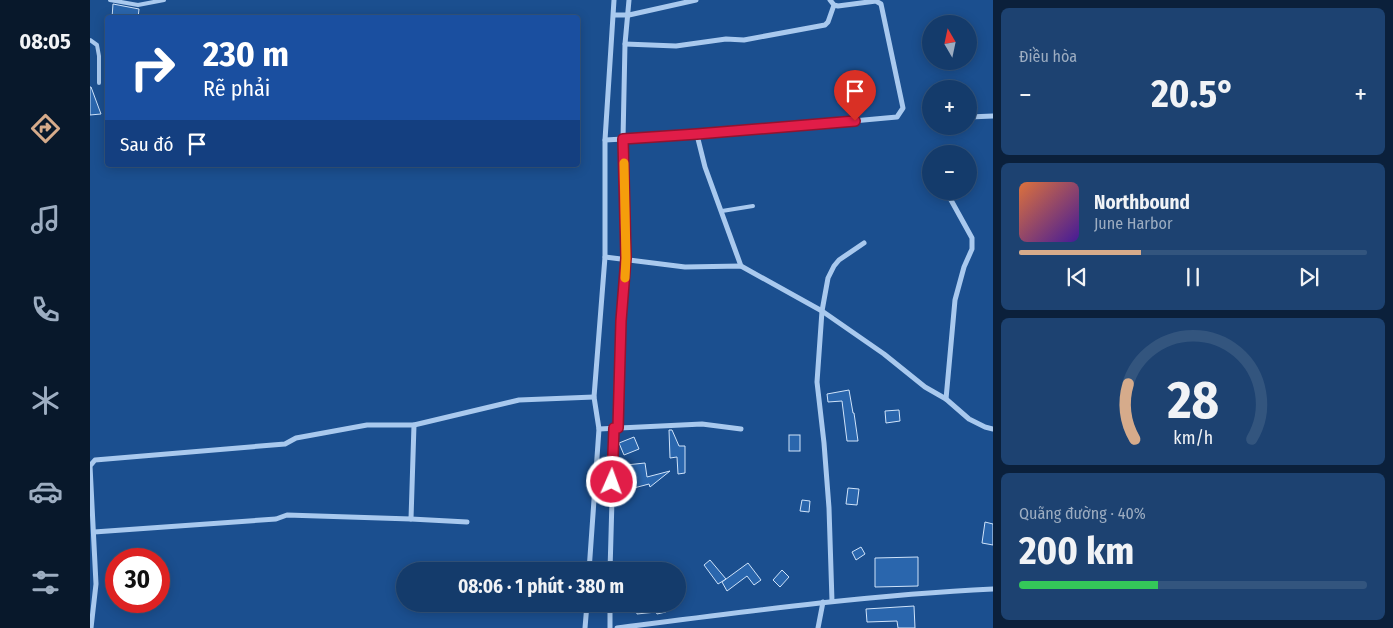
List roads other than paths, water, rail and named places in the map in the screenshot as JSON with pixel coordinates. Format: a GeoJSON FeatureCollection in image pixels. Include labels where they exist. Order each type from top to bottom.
{"type":"FeatureCollection","features":[{"type":"Feature","properties":{"kind":"street"},"geometry":{"type":"LineString","coordinates":[[590,562],[599,429],[594,397],[606,257],[606,140],[614,0]]}},
{"type":"Feature","properties":{"kind":"street"},"geometry":{"type":"LineString","coordinates":[[610,562],[621,321],[626,258],[623,139],[625,44],[629,0]]}},
{"type":"Feature","properties":{"kind":"street"},"geometry":{"type":"LineString","coordinates":[[614,15],[629,15],[696,0]]}},
{"type":"Feature","properties":{"kind":"street"},"geometry":{"type":"LineString","coordinates":[[606,140],[894,118],[901,114],[903,108],[881,4],[876,1],[838,6],[834,5],[830,0]]}},
{"type":"Feature","properties":{"kind":"street"},"geometry":{"type":"LineString","coordinates":[[625,44],[676,46],[726,38],[744,40],[825,25],[828,22],[834,5]]}},
{"type":"Feature","properties":{"kind":"street"},"geometry":{"type":"LineString","coordinates":[[977,117],[993,116]]}},
{"type":"Feature","properties":{"kind":"street"},"geometry":{"type":"LineString","coordinates":[[697,134],[705,167],[741,266]]}},
{"type":"Feature","properties":{"kind":"street"},"geometry":{"type":"LineString","coordinates":[[946,399],[955,300],[964,267],[972,249],[972,238],[951,200]]}},
{"type":"Feature","properties":{"kind":"street"},"geometry":{"type":"LineString","coordinates":[[832,601],[825,452],[817,382],[822,311],[828,278],[834,266],[839,260],[864,243]]}},
{"type":"Feature","properties":{"kind":"street"},"geometry":{"type":"LineString","coordinates":[[606,257],[626,258],[685,267],[741,266],[822,311],[884,354],[925,387],[946,399],[969,419],[993,429]]}},
{"type":"Feature","properties":{"kind":"street"},"geometry":{"type":"LineString","coordinates":[[91,628],[96,584],[90,466],[95,460],[285,444],[296,438],[367,425],[414,425],[519,400],[594,397]]}},
{"type":"Feature","properties":{"kind":"street"},"geometry":{"type":"LineString","coordinates":[[599,429],[702,424],[741,429]]}},
{"type":"Feature","properties":{"kind":"street"},"geometry":{"type":"LineString","coordinates":[[411,519],[414,425]]}},
{"type":"Feature","properties":{"kind":"street"},"geometry":{"type":"LineString","coordinates":[[94,532],[276,520],[287,515],[467,522]]}},
{"type":"Feature","properties":{"kind":"street"},"geometry":{"type":"LineString","coordinates":[[617,628],[832,601],[928,592],[993,589]]}},
{"type":"Feature","properties":{"kind":"street"},"geometry":{"type":"LineString","coordinates":[[818,628],[823,602]]}},
{"type":"Feature","properties":{"kind":"street"},"geometry":{"type":"LineString","coordinates":[[585,628],[586,612]]}},
{"type":"Feature","properties":{"kind":"street"},"geometry":{"type":"LineString","coordinates":[[610,612],[610,628]]}},
{"type":"Feature","properties":{"kind":"lane"},"geometry":{"type":"LineString","coordinates":[[110,0],[138,5],[164,0]]}},
{"type":"Feature","properties":{"kind":"lane"},"geometry":{"type":"LineString","coordinates":[[90,40],[97,45],[99,83]]}},
{"type":"Feature","properties":{"kind":"lane"},"geometry":{"type":"LineString","coordinates":[[722,211],[753,206]]}}]}
